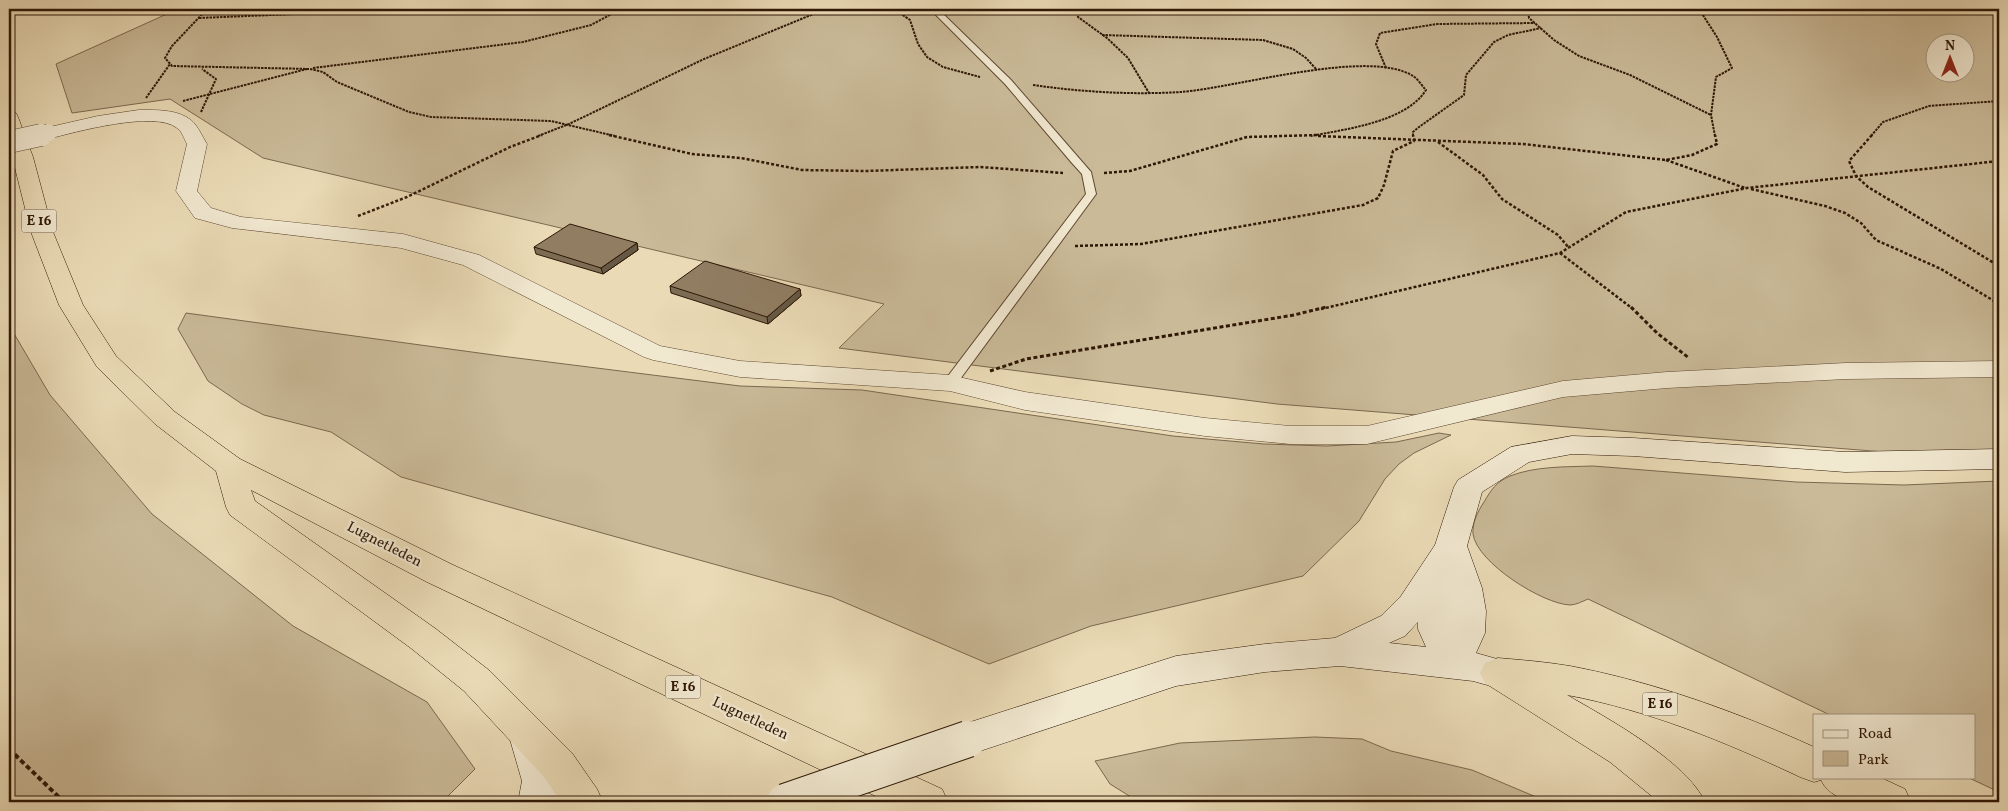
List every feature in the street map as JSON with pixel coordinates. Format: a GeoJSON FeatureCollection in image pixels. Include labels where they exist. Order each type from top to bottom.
{"type":"FeatureCollection","features":[{"type":"Feature","properties":{"kind":"highway","name":"Lugnetleden"},"geometry":{"type":"LineString","coordinates":[[9,116],[23,157],[45,241],[71,306],[106,361],[165,418],[230,466],[439,573],[928,802]]}},
{"type":"Feature","properties":{"kind":"highway"},"geometry":{"type":"LineString","coordinates":[[230,466],[241,507],[424,639],[478,681],[558,765],[583,802]]}},
{"type":"Feature","properties":{"kind":"highway"},"geometry":{"type":"LineString","coordinates":[[1498,673],[1607,740],[1668,783],[1685,802]]}},
{"type":"Feature","properties":{"kind":"highway","name":"E 16"},"geometry":{"type":"LineString","coordinates":[[1498,673],[1568,681],[1668,706],[1781,749],[1813,765]]}},
{"type":"Feature","properties":{"kind":"highway"},"geometry":{"type":"LineString","coordinates":[[1841,778],[1891,802]]}},
{"type":"Feature","properties":{"kind":"street"},"geometry":{"type":"LineString","coordinates":[[9,142],[126,116],[165,117],[181,112],[184,123],[197,144],[186,191],[203,213],[240,223],[403,241],[471,260],[653,352],[740,369],[950,383],[1024,401],[1205,427],[1290,435],[1367,435],[1564,389],[1846,371],[1999,369]]}},
{"type":"Feature","properties":{"kind":"street"},"geometry":{"type":"LineString","coordinates":[[1340,652],[1393,626],[1413,605],[1434,575],[1450,546],[1469,487],[1521,454],[1572,444],[1845,462],[1999,459]]}},
{"type":"Feature","properties":{"kind":"street"},"geometry":{"type":"LineString","coordinates":[[1450,546],[1465,586],[1470,620],[1467,635],[1452,665]]}},
{"type":"Feature","properties":{"kind":"street"},"geometry":{"type":"LineString","coordinates":[[1434,575],[1435,629],[1452,665]]}},
{"type":"Feature","properties":{"kind":"street"},"geometry":{"type":"LineString","coordinates":[[786,802],[968,739],[1176,671],[1266,658],[1340,652],[1452,665],[1498,673]]}},
{"type":"Feature","properties":{"kind":"street"},"geometry":{"type":"LineString","coordinates":[[526,732],[542,781],[538,802]]}},
{"type":"Feature","properties":{"kind":"lane"},"geometry":{"type":"LineString","coordinates":[[934,9],[1008,82],[1087,174],[1091,194],[950,383]]}},
{"type":"Feature","properties":{"kind":"path"},"geometry":{"type":"LineString","coordinates":[[207,9],[172,46],[165,58],[172,66],[310,69],[323,72],[337,82],[409,112],[431,117],[551,121],[692,154],[741,158],[802,170],[866,171],[980,167],[1087,174],[1130,171],[1247,137],[1312,136],[1523,144],[1666,160],[1747,188],[1808,201],[1845,213],[1861,223],[1876,240],[1941,269],[1999,304]]}},
{"type":"Feature","properties":{"kind":"path"},"geometry":{"type":"LineString","coordinates":[[198,18],[295,14],[346,9]]}},
{"type":"Feature","properties":{"kind":"path"},"geometry":{"type":"LineString","coordinates":[[181,112],[210,94],[310,69],[362,60],[479,50],[590,25],[621,9]]}},
{"type":"Feature","properties":{"kind":"path"},"geometry":{"type":"LineString","coordinates":[[324,232],[341,223],[407,197],[510,147],[568,124],[704,59],[811,15],[821,9]]}},
{"type":"Feature","properties":{"kind":"path"},"geometry":{"type":"LineString","coordinates":[[894,9],[910,20],[918,44],[927,57],[943,67],[968,75],[1008,82],[1096,92],[1150,93],[1230,86],[1334,67],[1386,69],[1412,74],[1423,82],[1426,90],[1421,98],[1404,111],[1353,128],[1312,136]]}},
{"type":"Feature","properties":{"kind":"path"},"geometry":{"type":"LineString","coordinates":[[1078,9],[1078,17],[1128,58],[1150,93]]}},
{"type":"Feature","properties":{"kind":"path"},"geometry":{"type":"LineString","coordinates":[[1528,9],[1529,18],[1554,40],[1579,56],[1630,75],[1710,115]]}},
{"type":"Feature","properties":{"kind":"path"},"geometry":{"type":"LineString","coordinates":[[1666,160],[1692,155],[1717,144],[1710,115],[1716,77],[1732,68],[1717,37],[1699,9]]}},
{"type":"Feature","properties":{"kind":"path"},"geometry":{"type":"LineString","coordinates":[[1985,9],[1999,13]]}},
{"type":"Feature","properties":{"kind":"path"},"geometry":{"type":"LineString","coordinates":[[1386,69],[1376,44],[1380,33],[1402,27],[1429,24],[1535,23]]}},
{"type":"Feature","properties":{"kind":"path"},"geometry":{"type":"LineString","coordinates":[[1414,141],[1413,132],[1427,120],[1451,107],[1464,95],[1466,75],[1494,42],[1508,34],[1541,28]]}},
{"type":"Feature","properties":{"kind":"path"},"geometry":{"type":"LineString","coordinates":[[1102,35],[1264,40],[1284,45],[1302,53],[1317,70]]}},
{"type":"Feature","properties":{"kind":"path"},"geometry":{"type":"LineString","coordinates":[[126,116],[151,93],[170,64]]}},
{"type":"Feature","properties":{"kind":"path"},"geometry":{"type":"LineString","coordinates":[[181,112],[201,112],[210,94],[216,79],[201,68]]}},
{"type":"Feature","properties":{"kind":"path"},"geometry":{"type":"LineString","coordinates":[[1999,101],[1929,106],[1883,122],[1849,161],[1856,176],[1868,187],[1999,266]]}},
{"type":"Feature","properties":{"kind":"path"},"geometry":{"type":"LineString","coordinates":[[1052,246],[1141,244],[1363,205],[1378,198],[1384,185],[1393,151],[1414,141]]}},
{"type":"Feature","properties":{"kind":"path"},"geometry":{"type":"LineString","coordinates":[[1438,142],[1455,152],[1483,175],[1502,199],[1558,235],[1569,248]]}},
{"type":"Feature","properties":{"kind":"path"},"geometry":{"type":"LineString","coordinates":[[950,383],[1026,359],[1294,315],[1560,253],[1626,212],[1747,188],[1999,161]]}},
{"type":"Feature","properties":{"kind":"path"},"geometry":{"type":"LineString","coordinates":[[1560,253],[1630,306],[1657,333],[1718,378]]}},
{"type":"Feature","properties":{"kind":"path"},"geometry":{"type":"LineString","coordinates":[[9,749],[64,802]]}},
{"type":"Feature","properties":{"kind":"green space"},"geometry":{"type":"Polygon","coordinates":[[[178,9],[1999,9],[1999,461],[1277,404],[839,348],[884,304],[263,158],[170,99],[72,113],[56,64],[178,9]]]}},
{"type":"Feature","properties":{"kind":"green space"},"geometry":{"type":"Polygon","coordinates":[[[186,313],[740,386],[862,390],[1173,436],[1264,444],[1327,446],[1396,442],[1439,433],[1451,435],[1414,453],[1399,464],[1385,479],[1359,521],[1303,576],[1091,626],[989,664],[832,597],[401,477],[331,432],[264,415],[242,404],[208,381],[178,329],[186,313]]]}},
{"type":"Feature","properties":{"kind":"green space"},"geometry":{"type":"Polygon","coordinates":[[[9,325],[50,395],[152,514],[293,626],[427,702],[475,769],[442,802],[9,802],[9,325]]]}},
{"type":"Feature","properties":{"kind":"green space"},"geometry":{"type":"Polygon","coordinates":[[[1593,466],[1796,482],[1904,485],[1999,481],[1999,792],[1969,778],[1976,778],[1976,714],[1828,714],[1588,599],[1570,605],[1558,603],[1528,590],[1513,580],[1498,569],[1477,545],[1473,534],[1476,517],[1494,487],[1505,478],[1530,470],[1593,466]]]}},
{"type":"Feature","properties":{"kind":"green space"},"geometry":{"type":"Polygon","coordinates":[[[1315,737],[1362,739],[1391,751],[1472,770],[1548,802],[1139,802],[1110,784],[1095,761],[1180,743],[1315,737]]]}},
{"type":"Feature","properties":{"kind":"building"},"geometry":{"type":"Polygon","coordinates":[[[570,224],[637,243],[601,268],[534,247],[570,224]]]}},
{"type":"Feature","properties":{"kind":"building"},"geometry":{"type":"Polygon","coordinates":[[[705,261],[800,289],[767,317],[670,286],[705,261]]]}}]}
